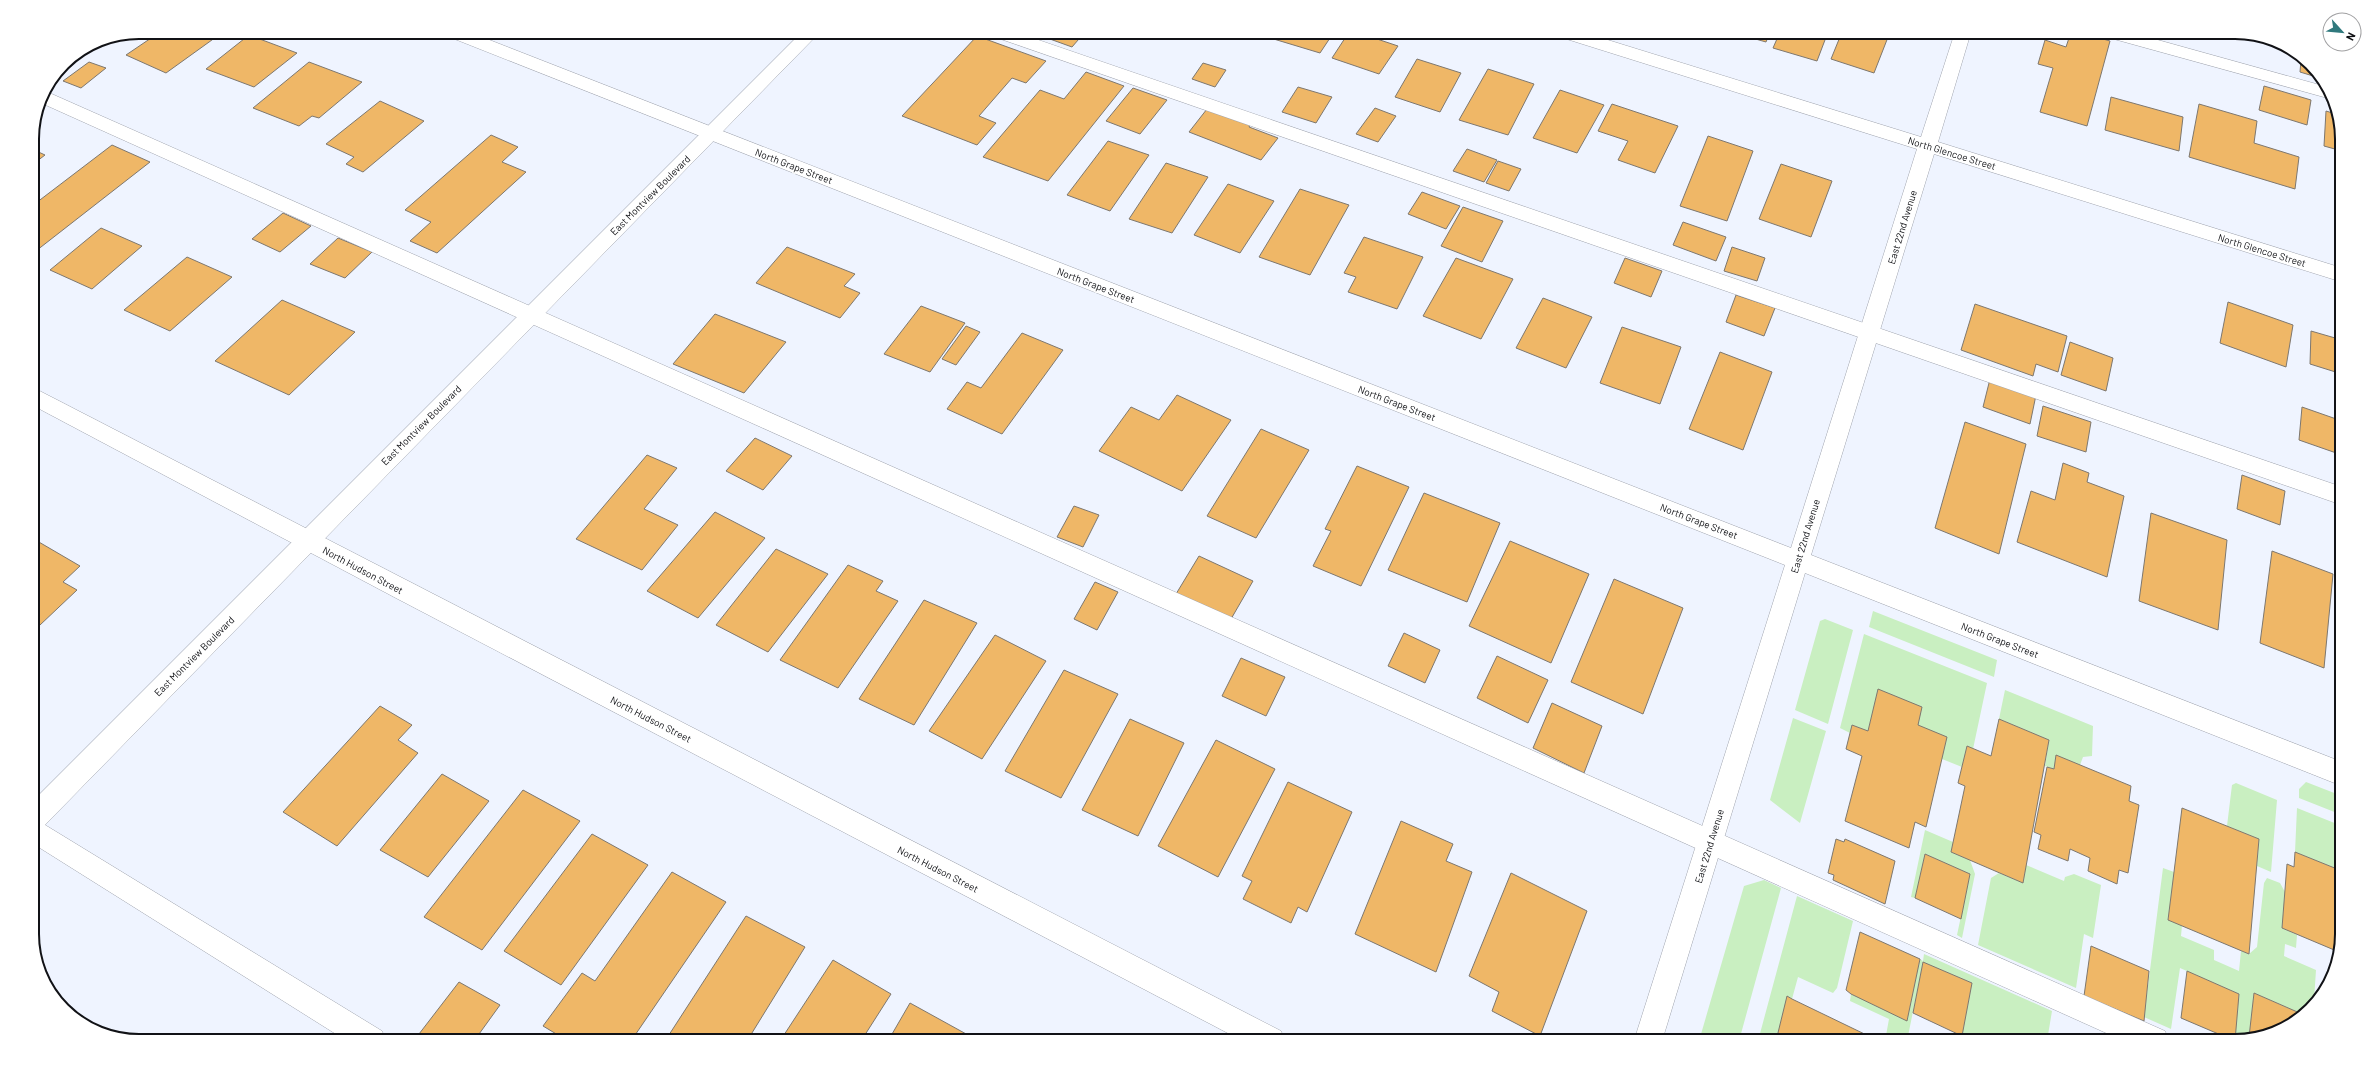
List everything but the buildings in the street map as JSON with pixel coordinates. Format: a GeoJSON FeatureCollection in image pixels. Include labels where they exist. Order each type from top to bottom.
{"type":"FeatureCollection","features":[{"type":"Feature","properties":{"kind":"street","name":"North Grape Street"},"geometry":{"type":"LineString","coordinates":[[471,39],[2335,771]]}},
{"type":"Feature","properties":{"kind":"street","name":"East Montview Boulevard"},"geometry":{"type":"LineString","coordinates":[[39,813],[805,39]]}},
{"type":"Feature","properties":{"kind":"street"},"geometry":{"type":"LineString","coordinates":[[1018,39],[1869,331],[2335,494]]}},
{"type":"Feature","properties":{"kind":"street","name":"North Glencoe Street"},"geometry":{"type":"LineString","coordinates":[[1586,39],[2335,273]]}},
{"type":"Feature","properties":{"kind":"street","name":"East 22nd Avenue"},"geometry":{"type":"LineString","coordinates":[[1650,1034],[1960,39]]}},
{"type":"Feature","properties":{"kind":"street"},"geometry":{"type":"LineString","coordinates":[[2135,39],[2324,93]]}},
{"type":"Feature","properties":{"kind":"street"},"geometry":{"type":"LineString","coordinates":[[48,99],[1711,840],[2140,1034]]}},
{"type":"Feature","properties":{"kind":"street","name":"North Hudson Street"},"geometry":{"type":"LineString","coordinates":[[39,399],[1258,1034]]}},
{"type":"Feature","properties":{"kind":"street"},"geometry":{"type":"LineString","coordinates":[[39,833],[361,1034]]}},
{"type":"Feature","properties":{"kind":"green space"},"geometry":{"type":"Polygon","coordinates":[[[1873,611],[1997,660],[1994,677],[1869,627],[1873,611]]]}},
{"type":"Feature","properties":{"kind":"green space"},"geometry":{"type":"Polygon","coordinates":[[[1825,619],[1853,630],[1828,724],[1795,710],[1820,621],[1825,619]]]}},
{"type":"Feature","properties":{"kind":"green space"},"geometry":{"type":"Polygon","coordinates":[[[1864,634],[1987,683],[1973,749],[1967,746],[1962,767],[1942,759],[1918,725],[1878,690],[1868,731],[1852,725],[1850,733],[1840,728],[1864,634]]]}},
{"type":"Feature","properties":{"kind":"green space"},"geometry":{"type":"Polygon","coordinates":[[[2005,690],[2093,726],[2092,756],[2083,757],[2080,765],[2056,756],[2054,769],[2045,766],[2049,740],[1999,719],[2005,690]]]}},
{"type":"Feature","properties":{"kind":"green space"},"geometry":{"type":"Polygon","coordinates":[[[1793,718],[1826,731],[1800,823],[1770,800],[1793,718]]]}},
{"type":"Feature","properties":{"kind":"green space"},"geometry":{"type":"Polygon","coordinates":[[[2306,782],[2335,793],[2335,812],[2299,798],[2299,789],[2306,782]]]}},
{"type":"Feature","properties":{"kind":"green space"},"geometry":{"type":"Polygon","coordinates":[[[2236,783],[2277,800],[2271,872],[2257,866],[2259,839],[2227,826],[2232,785],[2236,783]]]}},
{"type":"Feature","properties":{"kind":"green space"},"geometry":{"type":"Polygon","coordinates":[[[2297,808],[2335,823],[2335,868],[2295,852],[2297,808]]]}},
{"type":"Feature","properties":{"kind":"green space"},"geometry":{"type":"Polygon","coordinates":[[[1925,830],[1953,842],[1951,852],[1970,860],[1975,874],[1962,938],[1957,935],[1970,874],[1925,854],[1915,898],[1911,897],[1925,830]]]}},
{"type":"Feature","properties":{"kind":"green space"},"geometry":{"type":"Polygon","coordinates":[[[2026,865],[2064,881],[2065,877],[2074,874],[2101,885],[2093,938],[2084,934],[2076,988],[1978,945],[1991,878],[1999,873],[2023,883],[2026,865]]]}},
{"type":"Feature","properties":{"kind":"green space"},"geometry":{"type":"Polygon","coordinates":[[[2163,868],[2174,872],[2168,920],[2182,925],[2181,936],[2214,950],[2214,960],[2239,971],[2241,951],[2249,954],[2257,947],[2264,883],[2267,878],[2280,883],[2285,892],[2282,928],[2297,935],[2296,948],[2285,944],[2284,956],[2316,970],[2314,995],[2301,1009],[2297,1012],[2254,993],[2249,1033],[2235,1034],[2239,994],[2180,968],[2171,1029],[2144,1017],[2163,868]]]}},
{"type":"Feature","properties":{"kind":"green space"},"geometry":{"type":"Polygon","coordinates":[[[1764,880],[1781,888],[1741,1034],[1701,1034],[1744,886],[1764,880]]]}},
{"type":"Feature","properties":{"kind":"green space"},"geometry":{"type":"Polygon","coordinates":[[[1797,896],[1853,921],[1837,988],[1833,993],[1798,977],[1792,999],[1788,997],[1778,1034],[1760,1034],[1797,896]]]}},
{"type":"Feature","properties":{"kind":"green space"},"geometry":{"type":"Polygon","coordinates":[[[1924,954],[2052,1011],[2048,1034],[1962,1034],[1972,983],[1923,962],[1908,1034],[1886,1034],[1889,1019],[1850,1001],[1851,994],[1907,1020],[1920,959],[1923,961],[1924,954]]]}}]}
